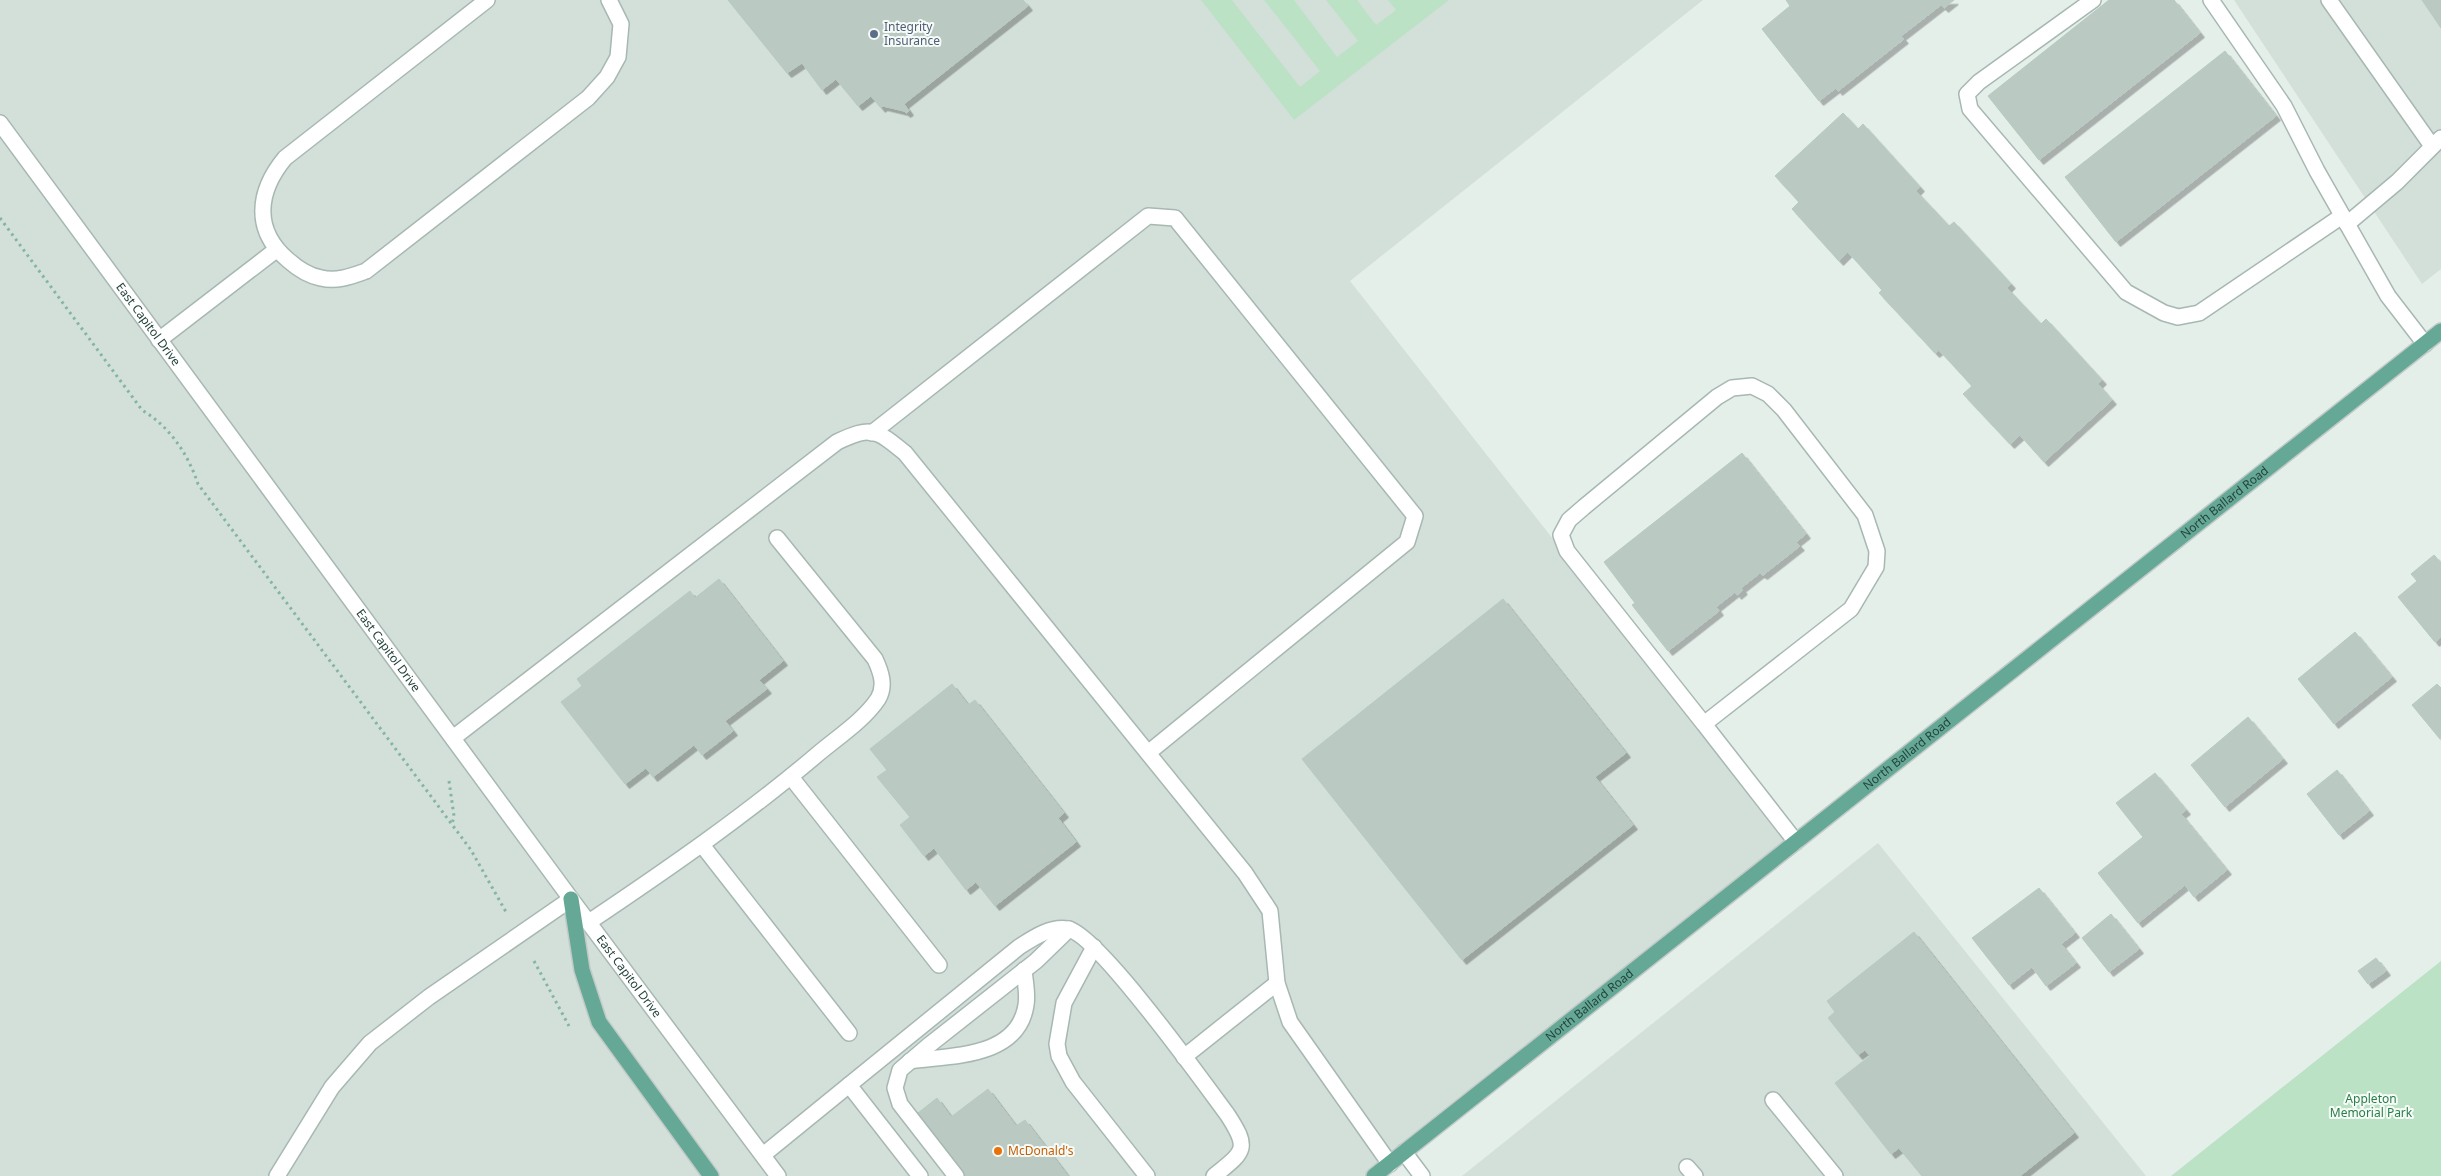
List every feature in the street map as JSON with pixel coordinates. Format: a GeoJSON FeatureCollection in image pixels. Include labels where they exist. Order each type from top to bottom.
{"type":"FeatureCollection","features":[{"type":"Feature","properties":{"kind":"main road","name":"North Ballard Road"},"geometry":{"type":"LineString","coordinates":[[1374,1176],[2441,332]]}},
{"type":"Feature","properties":{"kind":"main road"},"geometry":{"type":"LineString","coordinates":[[571,899],[582,970],[599,1022],[711,1176]]}},
{"type":"Feature","properties":{"kind":"street"},"geometry":{"type":"LineString","coordinates":[[488,0],[285,158],[273,173],[264,197],[263,225],[276,250],[298,269],[321,278],[344,279],[366,271],[588,98],[607,77],[618,57],[621,24],[609,0]]}},
{"type":"Feature","properties":{"kind":"street"},"geometry":{"type":"LineString","coordinates":[[2093,0],[1979,82],[1967,94],[1970,109],[2126,292],[2164,313],[2178,317],[2199,313],[2345,220],[2397,182],[2437,142],[2329,0]]}},
{"type":"Feature","properties":{"kind":"street"},"geometry":{"type":"LineString","coordinates":[[2211,0],[2284,106],[2388,296],[2425,344]]}},
{"type":"Feature","properties":{"kind":"street","name":"East Capitol Drive"},"geometry":{"type":"LineString","coordinates":[[0,123],[571,899],[778,1176]]}},
{"type":"Feature","properties":{"kind":"street"},"geometry":{"type":"LineString","coordinates":[[872,433],[1148,216],[1175,218],[1415,516],[1407,542],[1148,753]]}},
{"type":"Feature","properties":{"kind":"street"},"geometry":{"type":"LineString","coordinates":[[159,340],[276,250]]}},
{"type":"Feature","properties":{"kind":"street"},"geometry":{"type":"LineString","coordinates":[[1704,724],[1851,609],[1876,567],[1877,551],[1865,516],[1784,410],[1768,394],[1752,386],[1732,388],[1717,397],[1569,520],[1561,536],[1567,551],[1796,842]]}},
{"type":"Feature","properties":{"kind":"street"},"geometry":{"type":"LineString","coordinates":[[453,738],[837,442],[862,431],[884,435],[905,453],[1245,873],[1270,911],[1277,983],[1290,1022],[1390,1164]]}},
{"type":"Feature","properties":{"kind":"street"},"geometry":{"type":"LineString","coordinates":[[588,922],[702,845],[790,777],[862,716],[879,698],[883,678],[875,659],[777,538]]}},
{"type":"Feature","properties":{"kind":"street"},"geometry":{"type":"LineString","coordinates":[[790,777],[939,965]]}},
{"type":"Feature","properties":{"kind":"street"},"geometry":{"type":"LineString","coordinates":[[702,845],[849,1033]]}},
{"type":"Feature","properties":{"kind":"street"},"geometry":{"type":"LineString","coordinates":[[277,1176],[332,1087],[370,1043],[429,997],[571,899]]}},
{"type":"Feature","properties":{"kind":"street"},"geometry":{"type":"LineString","coordinates":[[763,1155],[1019,948],[1040,934],[1069,929],[1086,939],[1110,964],[1184,1056],[1227,1114],[1243,1140],[1241,1150],[1236,1158],[1214,1176]]}},
{"type":"Feature","properties":{"kind":"street"},"geometry":{"type":"LineString","coordinates":[[956,1176],[900,1104],[896,1094],[895,1082],[900,1070],[1024,970],[1069,929]]}},
{"type":"Feature","properties":{"kind":"street"},"geometry":{"type":"LineString","coordinates":[[1094,947],[1064,1003],[1057,1044],[1059,1056],[1073,1082],[1147,1176]]}},
{"type":"Feature","properties":{"kind":"street"},"geometry":{"type":"LineString","coordinates":[[910,1061],[994,1047],[1011,1036],[1019,1027],[1027,1003],[1024,970]]}},
{"type":"Feature","properties":{"kind":"street"},"geometry":{"type":"LineString","coordinates":[[1184,1056],[1277,983]]}},
{"type":"Feature","properties":{"kind":"street"},"geometry":{"type":"LineString","coordinates":[[849,1085],[920,1176]]}},
{"type":"Feature","properties":{"kind":"street"},"geometry":{"type":"LineString","coordinates":[[1773,1100],[1835,1176]]}},
{"type":"Feature","properties":{"kind":"street"},"geometry":{"type":"LineString","coordinates":[[1404,1152],[1422,1176]]}},
{"type":"Feature","properties":{"kind":"path"},"geometry":{"type":"LineString","coordinates":[[0,218],[142,410],[157,419],[190,460],[198,484],[470,850],[508,915]]}},
{"type":"Feature","properties":{"kind":"shaded area"},"geometry":{"type":"Polygon","coordinates":[[[0,0],[1703,0],[1350,281],[1793,844],[1374,1176],[0,1176],[0,0]]]}},
{"type":"Feature","properties":{"kind":"shaded area"},"geometry":{"type":"Polygon","coordinates":[[[2234,0],[2441,0],[2441,269],[2422,284],[2234,0]]]}},
{"type":"Feature","properties":{"kind":"shaded area"},"geometry":{"type":"Polygon","coordinates":[[[1878,843],[2146,1176],[1462,1176],[1878,843]]]}},
{"type":"Feature","properties":{"kind":"green space"},"geometry":{"type":"Polygon","coordinates":[[[1201,0],[1232,0],[1300,87],[1320,71],[1264,0],[1294,0],[1337,57],[1358,41],[1326,0],[1357,0],[1376,25],[1396,10],[1388,0],[1449,0],[1294,120],[1201,0]]]}},
{"type":"Feature","properties":{"kind":"green space","name":"Appleton Memorial Park"},"geometry":{"type":"Polygon","coordinates":[[[2441,961],[2441,1176],[2171,1176],[2441,961]]]}},
{"type":"Feature","properties":{"kind":"building","name":"Integrity Insurance"},"geometry":{"type":"Polygon","coordinates":[[[728,0],[1023,0],[1028,6],[904,104],[909,111],[906,113],[883,106],[881,108],[871,96],[858,106],[836,79],[822,90],[802,63],[787,73],[728,0]]]}},
{"type":"Feature","properties":{"kind":"building"},"geometry":{"type":"Polygon","coordinates":[[[1786,0],[1954,0],[1944,8],[1941,5],[1901,36],[1904,39],[1838,91],[1836,88],[1819,101],[1762,29],[1790,6],[1786,0]]]}},
{"type":"Feature","properties":{"kind":"building"},"geometry":{"type":"Polygon","coordinates":[[[2109,0],[2174,0],[2200,33],[2039,160],[1988,96],[2109,0]]]}},
{"type":"Feature","properties":{"kind":"building"},"geometry":{"type":"Polygon","coordinates":[[[2422,0],[2441,0],[2441,28],[2422,0]]]}},
{"type":"Feature","properties":{"kind":"building"},"geometry":{"type":"Polygon","coordinates":[[[2225,51],[2276,116],[2116,242],[2065,177],[2225,51]]]}},
{"type":"Feature","properties":{"kind":"building"},"geometry":{"type":"Polygon","coordinates":[[[1843,113],[1858,129],[1863,124],[1920,187],[1916,191],[1949,226],[1954,222],[2011,284],[2007,288],[2041,324],[2046,319],[2102,380],[2098,384],[2112,400],[2044,462],[2020,435],[2010,444],[1963,394],[1972,386],[1939,350],[1935,353],[1879,293],[1882,290],[1848,252],[1839,261],[1792,209],[1799,202],[1775,176],[1843,113]]]}},
{"type":"Feature","properties":{"kind":"building"},"geometry":{"type":"Polygon","coordinates":[[[1742,453],[1806,534],[1796,542],[1800,546],[1763,575],[1760,573],[1741,588],[1743,590],[1737,595],[1735,592],[1716,607],[1719,611],[1668,651],[1632,605],[1635,603],[1604,562],[1742,453]]]}},
{"type":"Feature","properties":{"kind":"building"},"geometry":{"type":"Polygon","coordinates":[[[2434,555],[2441,563],[2441,637],[2435,642],[2398,597],[2417,581],[2411,574],[2434,555]]]}},
{"type":"Feature","properties":{"kind":"building"},"geometry":{"type":"Polygon","coordinates":[[[719,579],[783,661],[759,680],[767,689],[725,721],[733,731],[702,755],[694,745],[653,777],[646,768],[625,784],[561,702],[582,686],[577,679],[690,591],[695,598],[719,579]]]}},
{"type":"Feature","properties":{"kind":"building"},"geometry":{"type":"Polygon","coordinates":[[[1503,599],[1626,753],[1595,777],[1633,825],[1462,960],[1302,759],[1503,599]]]}},
{"type":"Feature","properties":{"kind":"building"},"geometry":{"type":"Polygon","coordinates":[[[2355,632],[2392,677],[2334,724],[2298,679],[2355,632]]]}},
{"type":"Feature","properties":{"kind":"building"},"geometry":{"type":"Polygon","coordinates":[[[952,684],[968,705],[975,700],[1064,813],[1058,818],[1076,842],[995,906],[976,882],[966,890],[934,848],[924,856],[900,825],[910,817],[877,777],[887,770],[870,749],[952,684]]]}},
{"type":"Feature","properties":{"kind":"building"},"geometry":{"type":"Polygon","coordinates":[[[2437,684],[2441,688],[2440,739],[2412,705],[2437,684]]]}},
{"type":"Feature","properties":{"kind":"building"},"geometry":{"type":"Polygon","coordinates":[[[2248,717],[2283,759],[2225,807],[2191,765],[2248,717]]]}},
{"type":"Feature","properties":{"kind":"building"},"geometry":{"type":"Polygon","coordinates":[[[2337,770],[2369,811],[2339,835],[2307,794],[2337,770]]]}},
{"type":"Feature","properties":{"kind":"building"},"geometry":{"type":"Polygon","coordinates":[[[2155,773],[2186,810],[2181,814],[2227,870],[2194,897],[2185,885],[2138,923],[2098,873],[2143,837],[2116,803],[2155,773]]]}},
{"type":"Feature","properties":{"kind":"building"},"geometry":{"type":"Polygon","coordinates":[[[2039,888],[2075,933],[2061,944],[2076,963],[2046,986],[2032,967],[2009,985],[1972,938],[2039,888]]]}},
{"type":"Feature","properties":{"kind":"building"},"geometry":{"type":"Polygon","coordinates":[[[2111,914],[2139,949],[2109,972],[2082,938],[2111,914]]]}},
{"type":"Feature","properties":{"kind":"building"},"geometry":{"type":"Polygon","coordinates":[[[1914,932],[2074,1133],[2020,1176],[1922,1176],[1899,1148],[1891,1154],[1835,1083],[1870,1056],[1865,1050],[1858,1055],[1828,1018],[1835,1012],[1827,1001],[1914,932]]]}},
{"type":"Feature","properties":{"kind":"building"},"geometry":{"type":"Polygon","coordinates":[[[2376,958],[2386,971],[2368,984],[2358,971],[2376,958]]]}},
{"type":"Feature","properties":{"kind":"building","name":"McDonald's"},"geometry":{"type":"Polygon","coordinates":[[[988,1089],[1016,1126],[1025,1120],[1068,1176],[966,1176],[918,1113],[937,1098],[951,1117],[988,1089]]]}},
{"type":"Feature","properties":{"kind":"place","name":"Integrity Insurance"},"geometry":{"type":"Point","coordinates":[874,34]}},
{"type":"Feature","properties":{"kind":"place","name":"McDonald's"},"geometry":{"type":"Point","coordinates":[998,1151]}}]}
